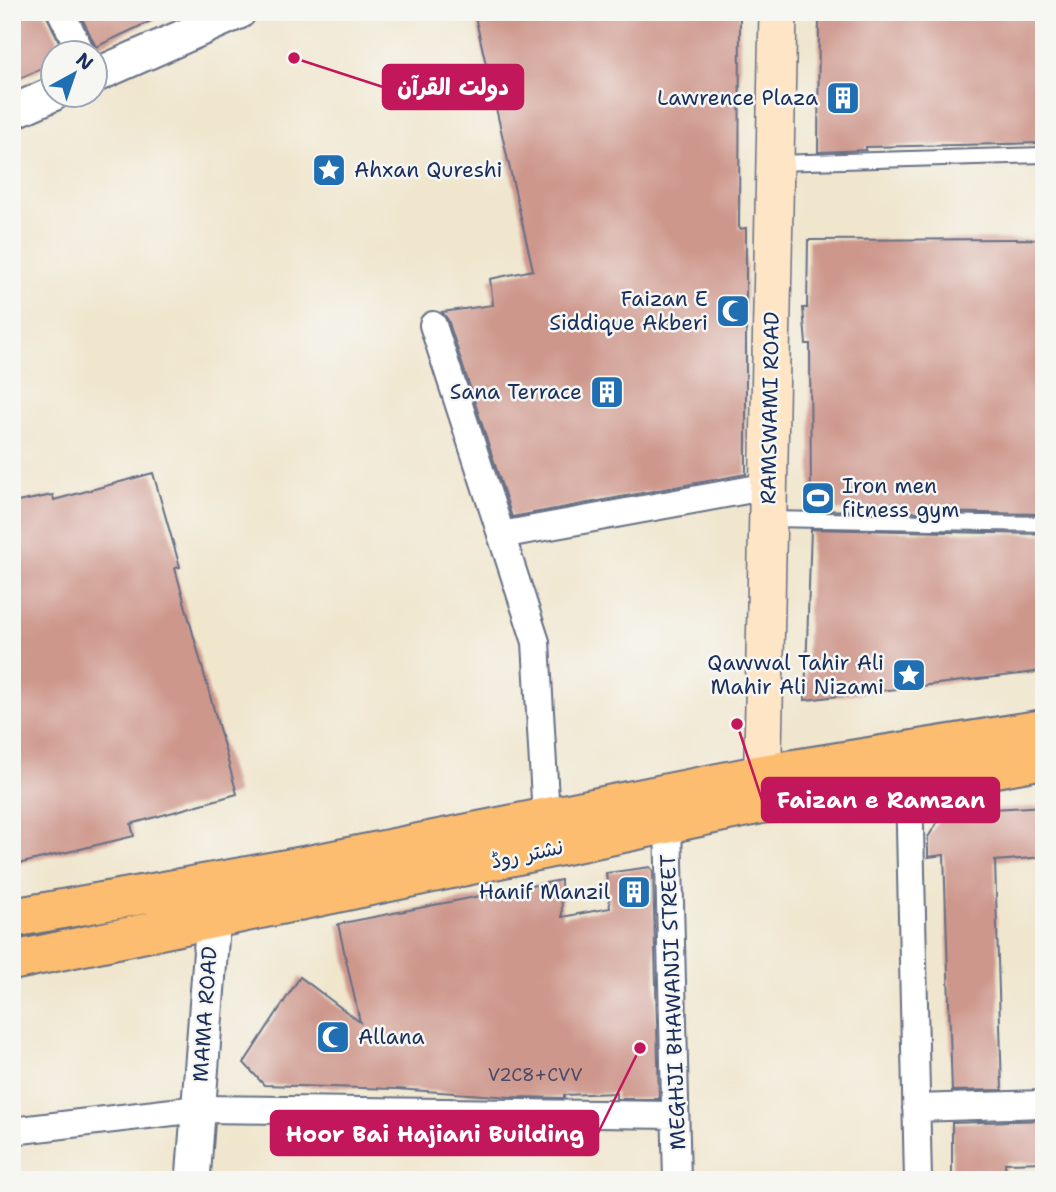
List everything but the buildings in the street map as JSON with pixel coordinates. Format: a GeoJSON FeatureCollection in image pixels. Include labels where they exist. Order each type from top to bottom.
{"type":"FeatureCollection","features":[{"type":"Feature","properties":{"kind":"main road","name":"RAMSWAMI ROAD"},"geometry":{"type":"LineString","coordinates":[[763,789],[778,12]]}},
{"type":"Feature","properties":{"kind":"main road","name":"نشتر روڈ"},"geometry":{"type":"LineString","coordinates":[[12,918],[309,864],[546,817],[763,789],[1044,729]]}},
{"type":"Feature","properties":{"kind":"main road","name":"نشتر روڈ"},"geometry":{"type":"LineString","coordinates":[[12,961],[668,824],[763,789],[909,784],[1044,759]]}},
{"type":"Feature","properties":{"kind":"street"},"geometry":{"type":"LineString","coordinates":[[61,12],[73,38]]}},
{"type":"Feature","properties":{"kind":"street"},"geometry":{"type":"LineString","coordinates":[[108,70],[239,12]]}},
{"type":"Feature","properties":{"kind":"street"},"geometry":{"type":"LineString","coordinates":[[12,113],[38,101]]}},
{"type":"Feature","properties":{"kind":"street"},"geometry":{"type":"LineString","coordinates":[[433,325],[536,642],[546,817]]}},
{"type":"Feature","properties":{"kind":"street"},"geometry":{"type":"LineString","coordinates":[[501,535],[768,503]]}},
{"type":"Feature","properties":{"kind":"street"},"geometry":{"type":"LineString","coordinates":[[909,784],[918,1180]]}},
{"type":"Feature","properties":{"kind":"street","name":"MEGHJI BHAWANJI STREET"},"geometry":{"type":"LineString","coordinates":[[668,824],[677,1180]]}},
{"type":"Feature","properties":{"kind":"street","name":"MAMA ROAD"},"geometry":{"type":"LineString","coordinates":[[193,1180],[213,919]]}},
{"type":"Feature","properties":{"kind":"street"},"geometry":{"type":"LineString","coordinates":[[916,1108],[1044,1104]]}},
{"type":"Feature","properties":{"kind":"street","name":"MAMA ROAD"},"geometry":{"type":"LineString","coordinates":[[12,1131],[198,1109],[675,1115]]}},
{"type":"Feature","properties":{"kind":"lane"},"geometry":{"type":"LineString","coordinates":[[775,163],[1044,155]]}},
{"type":"Feature","properties":{"kind":"lane"},"geometry":{"type":"LineString","coordinates":[[768,503],[1044,524]]}},
{"type":"Feature","properties":{"kind":"place","name":"دولت القرآن"},"geometry":{"type":"Point","coordinates":[294,58]}},
{"type":"Feature","properties":{"kind":"place","name":"Lawrence Plaza"},"geometry":{"type":"Point","coordinates":[843,98]}},
{"type":"Feature","properties":{"kind":"place","name":"Ahxan Qureshi"},"geometry":{"type":"Point","coordinates":[329,170]}},
{"type":"Feature","properties":{"kind":"place","name":"Faizan E Siddique Akberi"},"geometry":{"type":"Point","coordinates":[733,311]}},
{"type":"Feature","properties":{"kind":"place","name":"Sana Terrace"},"geometry":{"type":"Point","coordinates":[607,392]}},
{"type":"Feature","properties":{"kind":"place","name":"Iron men fitness gym"},"geometry":{"type":"Point","coordinates":[818,498]}},
{"type":"Feature","properties":{"kind":"place","name":"Qawwal Tahir Ali Mahir Ali Nizami"},"geometry":{"type":"Point","coordinates":[909,675]}},
{"type":"Feature","properties":{"kind":"place","name":"Faizan e Ramzan"},"geometry":{"type":"Point","coordinates":[737,724]}},
{"type":"Feature","properties":{"kind":"place","name":"Hanif Manzil"},"geometry":{"type":"Point","coordinates":[634,892]}},
{"type":"Feature","properties":{"kind":"place","name":"Allana"},"geometry":{"type":"Point","coordinates":[333,1037]}},
{"type":"Feature","properties":{"kind":"place","name":"Hoor Bai Hajiani Building"},"geometry":{"type":"Point","coordinates":[640,1048]}}]}
